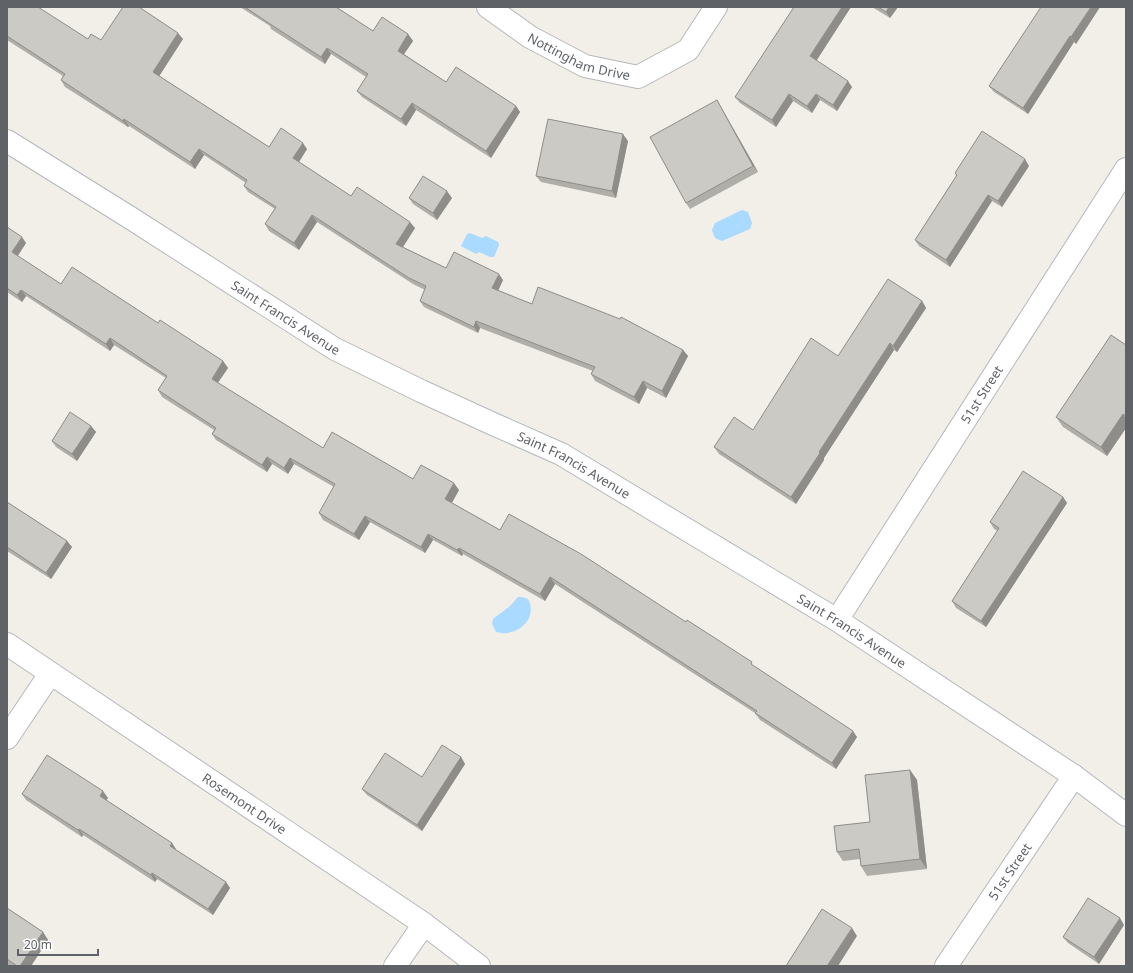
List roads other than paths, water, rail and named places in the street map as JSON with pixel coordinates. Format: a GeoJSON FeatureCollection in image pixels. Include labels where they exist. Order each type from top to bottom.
{"type":"FeatureCollection","features":[{"type":"Feature","properties":{"kind":"street","name":"Nottingham Drive"},"geometry":{"type":"LineString","coordinates":[[488,7],[530,37],[585,66],[638,77],[688,50],[716,7]]}},
{"type":"Feature","properties":{"kind":"street","name":"Saint Francis Avenue"},"geometry":{"type":"LineString","coordinates":[[7,141],[335,349],[421,391],[561,454],[837,620],[1074,776],[1126,815]]}},
{"type":"Feature","properties":{"kind":"street","name":"51st Street"},"geometry":{"type":"LineString","coordinates":[[837,620],[1126,169]]}},
{"type":"Feature","properties":{"kind":"street","name":"Rosemont Drive"},"geometry":{"type":"LineString","coordinates":[[7,644],[424,924],[479,966]]}},
{"type":"Feature","properties":{"kind":"street"},"geometry":{"type":"LineString","coordinates":[[7,738],[50,674]]}},
{"type":"Feature","properties":{"kind":"street","name":"51st Street"},"geometry":{"type":"LineString","coordinates":[[946,966],[1074,776]]}},
{"type":"Feature","properties":{"kind":"street"},"geometry":{"type":"LineString","coordinates":[[395,966],[424,924]]}},
{"type":"Feature","properties":{"kind":"water"},"geometry":{"type":"Polygon","coordinates":[[[742,210],[748,212],[752,223],[750,229],[722,241],[715,238],[712,230],[715,223],[742,210]]]}},
{"type":"Feature","properties":{"kind":"water"},"geometry":{"type":"Polygon","coordinates":[[[470,233],[482,238],[486,236],[498,242],[499,245],[494,257],[490,257],[479,252],[476,254],[461,246],[467,234],[470,233]]]}},
{"type":"Feature","properties":{"kind":"water"},"geometry":{"type":"Polygon","coordinates":[[[518,597],[528,599],[531,606],[528,620],[524,625],[511,632],[496,632],[492,624],[493,619],[518,597]]]}}]}
